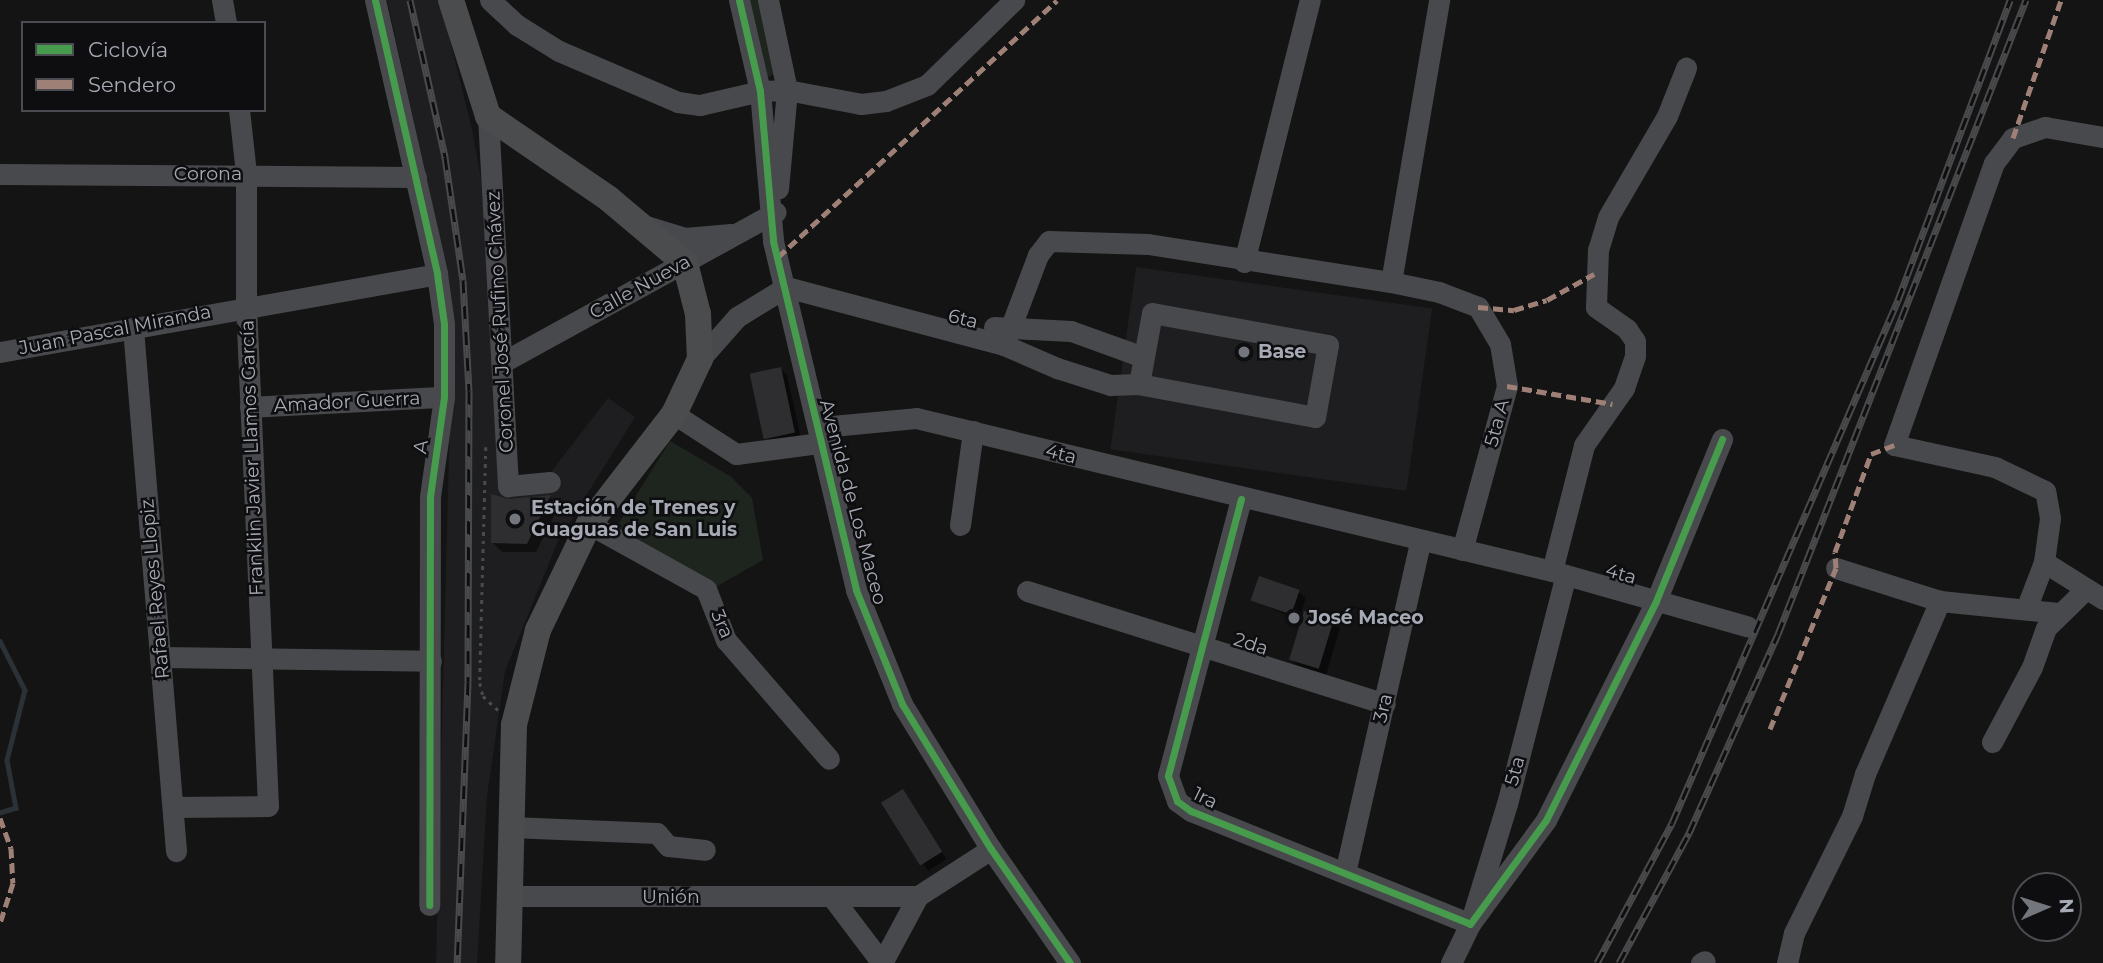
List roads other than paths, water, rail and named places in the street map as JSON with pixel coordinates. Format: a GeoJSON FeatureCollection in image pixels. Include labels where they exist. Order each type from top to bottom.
{"type":"FeatureCollection","features":[{"type":"Feature","properties":{"kind":"main road","name":"Coronel José Rufino Chávez"},"geometry":{"type":"LineString","coordinates":[[451,0],[488,116]]}},
{"type":"Feature","properties":{"kind":"main road"},"geometry":{"type":"LineString","coordinates":[[488,116],[645,226],[685,262],[694,291],[700,359],[674,414],[589,524],[538,630],[514,725],[508,963]]}},
{"type":"Feature","properties":{"kind":"street"},"geometry":{"type":"LineString","coordinates":[[222,0],[226,21]]}},
{"type":"Feature","properties":{"kind":"street","name":"A"},"geometry":{"type":"LineString","coordinates":[[375,0],[437,274],[444,324],[444,397],[430,496],[429,905]]}},
{"type":"Feature","properties":{"kind":"street"},"geometry":{"type":"LineString","coordinates":[[489,0],[517,25],[559,51],[678,102],[700,105],[760,91],[788,90],[861,104],[886,101],[927,85],[1014,0]]}},
{"type":"Feature","properties":{"kind":"street","name":"Avenida de Los Maceo"},"geometry":{"type":"LineString","coordinates":[[739,0],[760,91],[773,214],[784,281],[856,590],[902,704],[990,849],[1070,963]]}},
{"type":"Feature","properties":{"kind":"street","name":"Avenida de Los Maceo"},"geometry":{"type":"LineString","coordinates":[[768,0],[788,90],[773,214]]}},
{"type":"Feature","properties":{"kind":"street"},"geometry":{"type":"LineString","coordinates":[[1244,262],[1310,0]]}},
{"type":"Feature","properties":{"kind":"street"},"geometry":{"type":"LineString","coordinates":[[1391,282],[1439,0]]}},
{"type":"Feature","properties":{"kind":"street","name":"5ta"},"geometry":{"type":"LineString","coordinates":[[1451,963],[1470,924],[1507,804],[1559,573],[1584,445],[1624,387],[1635,356],[1635,341],[1627,329],[1595,307],[1594,274],[1608,217],[1667,116],[1686,68]]}},
{"type":"Feature","properties":{"kind":"street","name":"Franklin Javier Llamos García"},"geometry":{"type":"LineString","coordinates":[[173,807],[268,806],[246,305],[246,173],[239,112]]}},
{"type":"Feature","properties":{"kind":"street","name":"Coronel José Rufino Chávez"},"geometry":{"type":"LineString","coordinates":[[488,116],[508,486],[550,482]]}},
{"type":"Feature","properties":{"kind":"street"},"geometry":{"type":"LineString","coordinates":[[2026,609],[2044,562],[2050,518],[2045,491],[1995,467],[1894,446],[1994,163],[2013,138],[2045,127],[2103,137]]}},
{"type":"Feature","properties":{"kind":"street","name":"Corona"},"geometry":{"type":"LineString","coordinates":[[0,174],[246,173],[416,177]]}},
{"type":"Feature","properties":{"kind":"street","name":"Calle Nueva"},"geometry":{"type":"LineString","coordinates":[[503,362],[773,214]]}},
{"type":"Feature","properties":{"kind":"street"},"geometry":{"type":"LineString","coordinates":[[645,226],[685,238],[740,233]]}},
{"type":"Feature","properties":{"kind":"street","name":"5ta A"},"geometry":{"type":"LineString","coordinates":[[1005,337],[1038,255],[1049,240],[1148,244],[1244,262],[1391,282],[1439,292],[1478,307],[1500,344],[1507,386],[1462,550]]}},
{"type":"Feature","properties":{"kind":"street","name":"Juan Pascal Miranda"},"geometry":{"type":"LineString","coordinates":[[0,352],[246,305],[437,274]]}},
{"type":"Feature","properties":{"kind":"street"},"geometry":{"type":"LineString","coordinates":[[700,359],[737,317],[784,281]]}},
{"type":"Feature","properties":{"kind":"street","name":"6ta"},"geometry":{"type":"LineString","coordinates":[[784,281],[1005,337],[1100,381],[1139,384],[1315,417],[1328,345],[1152,313],[1143,357],[1071,331],[1005,337]]}},
{"type":"Feature","properties":{"kind":"street","name":"Rafael Reyes Llopiz"},"geometry":{"type":"LineString","coordinates":[[133,328],[176,851]]}},
{"type":"Feature","properties":{"kind":"street"},"geometry":{"type":"LineString","coordinates":[[1139,384],[1143,357]]}},
{"type":"Feature","properties":{"kind":"street","name":"Amador Guerra"},"geometry":{"type":"LineString","coordinates":[[250,407],[444,397]]}},
{"type":"Feature","properties":{"kind":"street","name":"4ta"},"geometry":{"type":"LineString","coordinates":[[674,414],[736,454],[820,443],[832,426],[916,418],[1241,499],[1559,573],[1747,626]]}},
{"type":"Feature","properties":{"kind":"street"},"geometry":{"type":"LineString","coordinates":[[960,525],[973,432]]}},
{"type":"Feature","properties":{"kind":"street"},"geometry":{"type":"LineString","coordinates":[[1470,924],[1546,820],[1657,601],[1722,439]]}},
{"type":"Feature","properties":{"kind":"street","name":"1ra"},"geometry":{"type":"LineString","coordinates":[[1241,499],[1168,776],[1177,801],[1470,924]]}},
{"type":"Feature","properties":{"kind":"street","name":"3ra"},"geometry":{"type":"LineString","coordinates":[[589,524],[706,590],[726,640],[829,759]]}},
{"type":"Feature","properties":{"kind":"street","name":"3ra"},"geometry":{"type":"LineString","coordinates":[[1345,873],[1420,542]]}},
{"type":"Feature","properties":{"kind":"street"},"geometry":{"type":"LineString","coordinates":[[2044,562],[2094,595]]}},
{"type":"Feature","properties":{"kind":"street"},"geometry":{"type":"LineString","coordinates":[[1836,568],[1940,601],[2058,613]]}},
{"type":"Feature","properties":{"kind":"street","name":"2da"},"geometry":{"type":"LineString","coordinates":[[1027,591],[1385,704]]}},
{"type":"Feature","properties":{"kind":"street"},"geometry":{"type":"LineString","coordinates":[[1992,742],[2032,667],[2046,628],[2058,613],[2094,595]]}},
{"type":"Feature","properties":{"kind":"street"},"geometry":{"type":"LineString","coordinates":[[1787,963],[1794,933],[1852,816],[1865,774],[1940,601]]}},
{"type":"Feature","properties":{"kind":"street"},"geometry":{"type":"LineString","coordinates":[[160,657],[431,662]]}},
{"type":"Feature","properties":{"kind":"street"},"geometry":{"type":"LineString","coordinates":[[511,827],[657,833],[668,846],[705,850]]}},
{"type":"Feature","properties":{"kind":"street"},"geometry":{"type":"LineString","coordinates":[[832,897],[882,963],[918,896],[990,849]]}},
{"type":"Feature","properties":{"kind":"street","name":"Unión"},"geometry":{"type":"LineString","coordinates":[[510,897],[918,896]]}},
{"type":"Feature","properties":{"kind":"waterway"},"geometry":{"type":"LineString","coordinates":[[0,641],[25,690],[7,760],[16,808],[0,813]]}},
{"type":"Feature","properties":{"kind":"railway"},"geometry":{"type":"LineString","coordinates":[[410,0],[445,157],[463,280],[469,391],[468,682],[457,963]]}},
{"type":"Feature","properties":{"kind":"railway"},"geometry":{"type":"LineString","coordinates":[[1597,963],[1672,823],[1898,300],[2010,0]]}},
{"type":"Feature","properties":{"kind":"railway"},"geometry":{"type":"LineString","coordinates":[[1619,963],[1689,833],[1778,634],[2026,0]]}},
{"type":"Feature","properties":{"kind":"place","name":"Base"},"geometry":{"type":"Point","coordinates":[1244,352]}},
{"type":"Feature","properties":{"kind":"place","name":"Estación de Trenes y Guaguas de San Luis"},"geometry":{"type":"Point","coordinates":[515,519]}},
{"type":"Feature","properties":{"kind":"place","name":"José Maceo"},"geometry":{"type":"Point","coordinates":[1294,618]}}]}
